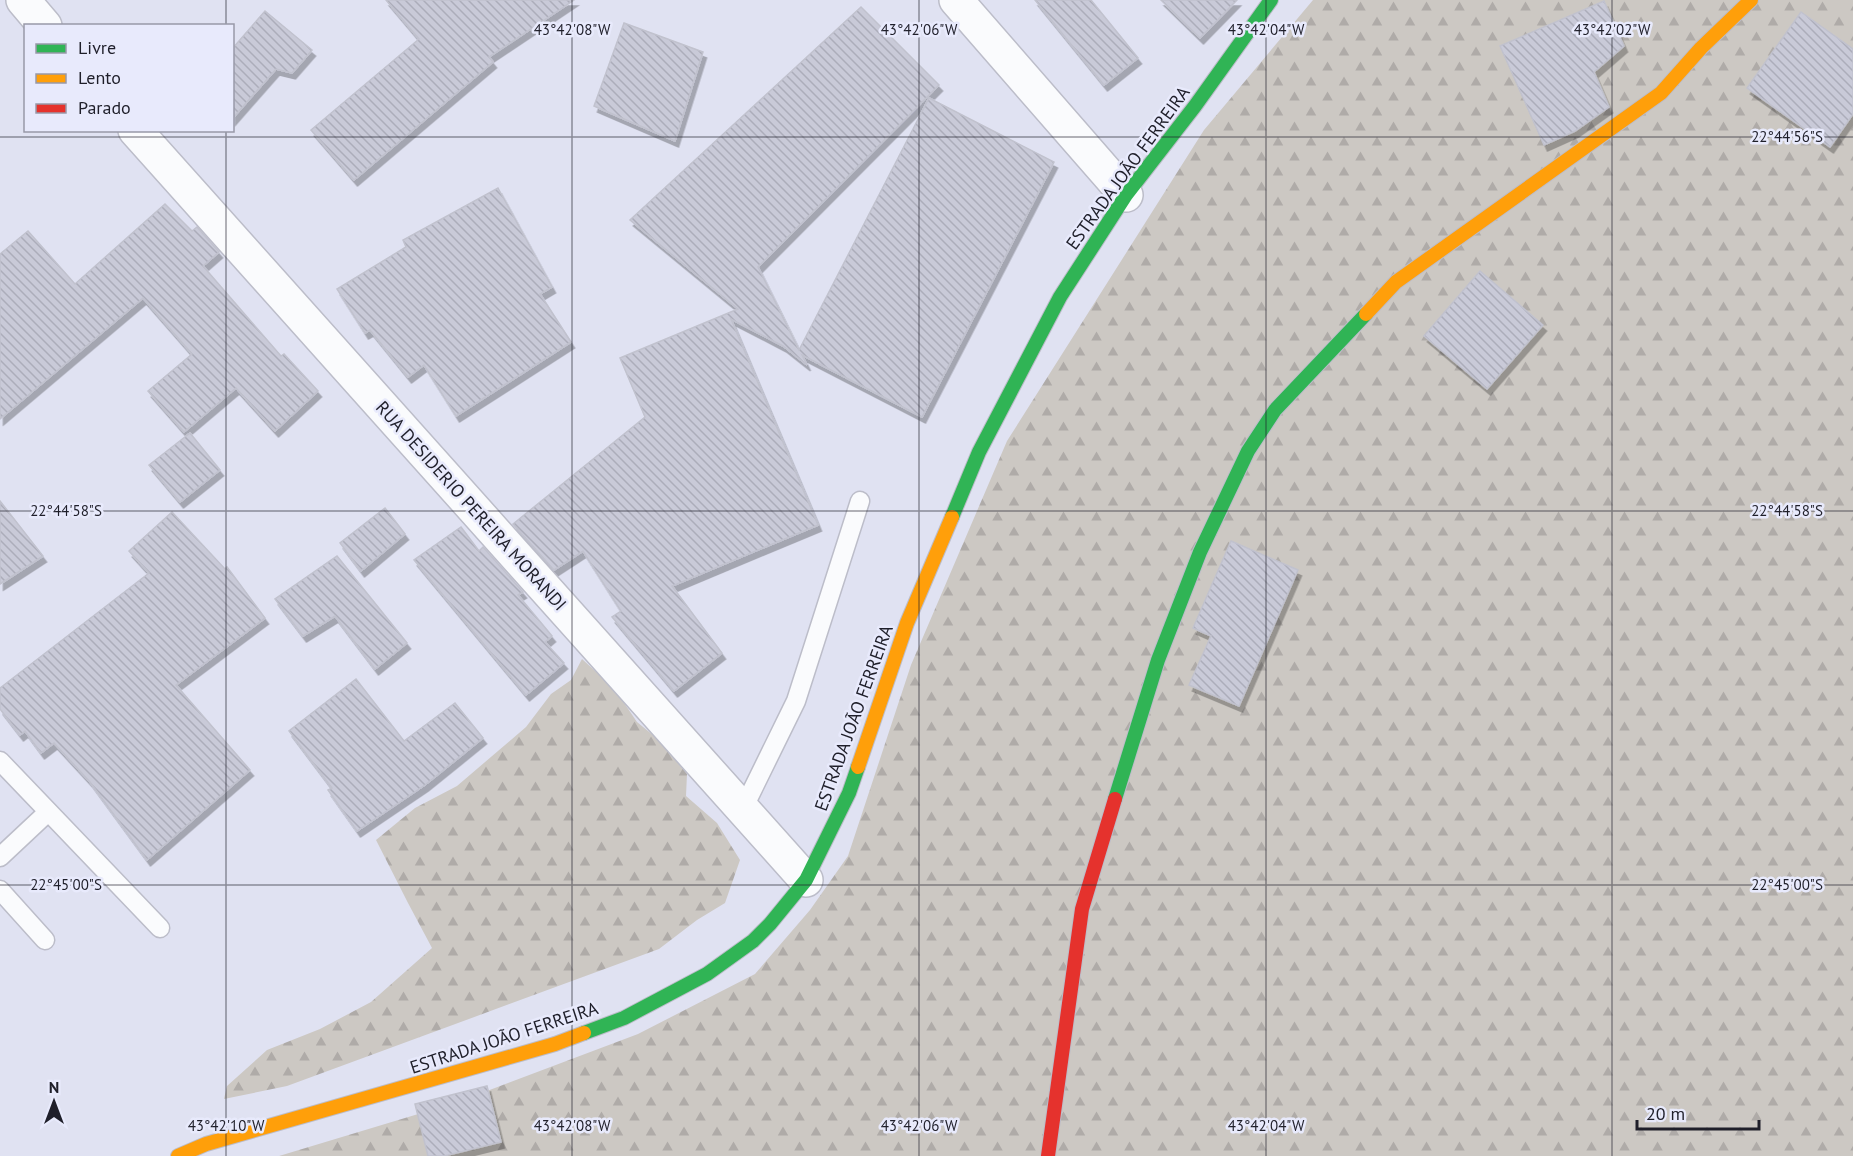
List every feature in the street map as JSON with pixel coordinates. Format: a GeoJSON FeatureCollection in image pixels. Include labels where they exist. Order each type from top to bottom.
{"type":"FeatureCollection","features":[{"type":"Feature","properties":{"kind":"street"},"geometry":{"type":"LineString","coordinates":[[23,0],[43,24]]}},
{"type":"Feature","properties":{"kind":"street"},"geometry":{"type":"LineString","coordinates":[[956,0],[1126,195]]}},
{"type":"Feature","properties":{"kind":"street","name":"ESTRADA JOÃO FERREIRA"},"geometry":{"type":"LineString","coordinates":[[178,1156],[206,1144],[555,1044],[624,1018],[707,974],[753,941],[770,924],[806,880],[849,793],[908,623],[979,452],[1060,297],[1126,195],[1195,106],[1271,0]]}},
{"type":"Feature","properties":{"kind":"street"},"geometry":{"type":"LineString","coordinates":[[1048,1156],[1082,909],[1158,660],[1200,552],[1248,451],[1275,410],[1396,282],[1661,93],[1701,48],[1751,0]]}},
{"type":"Feature","properties":{"kind":"street","name":"RUA DESIDERIO PEREIRA MORANDI"},"geometry":{"type":"LineString","coordinates":[[137,132],[806,880]]}},
{"type":"Feature","properties":{"kind":"lane"},"geometry":{"type":"LineString","coordinates":[[743,809],[796,701],[860,501]]}},
{"type":"Feature","properties":{"kind":"lane"},"geometry":{"type":"LineString","coordinates":[[0,761],[160,928]]}},
{"type":"Feature","properties":{"kind":"lane"},"geometry":{"type":"LineString","coordinates":[[0,857],[48,812]]}},
{"type":"Feature","properties":{"kind":"lane"},"geometry":{"type":"LineString","coordinates":[[0,890],[45,940]]}},
{"type":"Feature","properties":{"kind":"green space"},"geometry":{"type":"Polygon","coordinates":[[[1313,0],[1853,0],[1853,1156],[279,1156],[458,1102],[638,1034],[755,974],[810,910],[848,856],[911,665],[1007,441],[1204,130],[1313,0]]]}},
{"type":"Feature","properties":{"kind":"green space"},"geometry":{"type":"Polygon","coordinates":[[[582,659],[614,688],[637,722],[659,740],[687,774],[686,796],[717,823],[740,860],[725,903],[697,920],[659,949],[287,1086],[224,1099],[227,1086],[267,1050],[320,1029],[371,1002],[432,948],[376,840],[415,808],[457,786],[526,727],[551,694],[571,680],[582,659]]]}},
{"type":"Feature","properties":{"kind":"building"},"geometry":{"type":"Polygon","coordinates":[[[386,0],[574,0],[489,57],[493,62],[354,180],[311,130],[419,39],[386,0]]]}},
{"type":"Feature","properties":{"kind":"building"},"geometry":{"type":"Polygon","coordinates":[[[1035,0],[1091,0],[1138,58],[1104,85],[1035,0]]]}},
{"type":"Feature","properties":{"kind":"building"},"geometry":{"type":"Polygon","coordinates":[[[1161,0],[1237,0],[1200,38],[1161,0]]]}},
{"type":"Feature","properties":{"kind":"building"},"geometry":{"type":"Polygon","coordinates":[[[1604,1],[1624,46],[1594,72],[1609,107],[1575,131],[1544,145],[1500,46],[1604,1]]]}},
{"type":"Feature","properties":{"kind":"building"},"geometry":{"type":"Polygon","coordinates":[[[861,7],[939,85],[758,267],[799,350],[929,98],[1054,162],[922,417],[802,355],[807,365],[783,346],[731,319],[818,525],[672,586],[722,653],[674,691],[612,617],[621,611],[583,551],[554,570],[513,524],[645,417],[620,358],[738,309],[630,220],[861,7]]]}},
{"type":"Feature","properties":{"kind":"building"},"geometry":{"type":"Polygon","coordinates":[[[265,11],[312,50],[292,73],[276,69],[234,117],[234,47],[265,11]]]}},
{"type":"Feature","properties":{"kind":"building"},"geometry":{"type":"Polygon","coordinates":[[[1801,12],[1853,49],[1853,114],[1830,147],[1747,88],[1801,12]]]}},
{"type":"Feature","properties":{"kind":"building"},"geometry":{"type":"Polygon","coordinates":[[[624,23],[703,52],[675,141],[594,106],[624,23]]]}},
{"type":"Feature","properties":{"kind":"building"},"geometry":{"type":"Polygon","coordinates":[[[498,188],[552,287],[540,294],[571,342],[456,416],[424,365],[408,377],[370,330],[365,333],[337,289],[406,247],[403,240],[498,188]]]}},
{"type":"Feature","properties":{"kind":"building"},"geometry":{"type":"Polygon","coordinates":[[[165,204],[192,231],[197,227],[219,252],[203,266],[281,356],[284,354],[318,391],[275,431],[236,388],[184,432],[148,391],[192,354],[143,298],[0,419],[0,254],[28,231],[75,284],[165,204]]]}},
{"type":"Feature","properties":{"kind":"building"},"geometry":{"type":"Polygon","coordinates":[[[1480,271],[1543,325],[1487,389],[1424,336],[1480,271]]]}},
{"type":"Feature","properties":{"kind":"building"},"geometry":{"type":"Polygon","coordinates":[[[190,433],[220,470],[180,502],[149,465],[190,433]]]}},
{"type":"Feature","properties":{"kind":"building"},"geometry":{"type":"Polygon","coordinates":[[[0,501],[43,556],[0,584],[0,501]]]}},
{"type":"Feature","properties":{"kind":"building"},"geometry":{"type":"Polygon","coordinates":[[[385,508],[405,534],[361,571],[340,543],[385,508]]]}},
{"type":"Feature","properties":{"kind":"building"},"geometry":{"type":"Polygon","coordinates":[[[172,512],[225,569],[227,567],[265,618],[176,685],[250,770],[147,860],[90,782],[54,743],[41,753],[25,731],[20,735],[0,709],[0,688],[149,573],[129,551],[172,512]]]}},
{"type":"Feature","properties":{"kind":"building"},"geometry":{"type":"Polygon","coordinates":[[[461,527],[479,551],[483,547],[523,592],[518,595],[552,636],[545,642],[564,663],[526,695],[414,560],[461,527]]]}},
{"type":"Feature","properties":{"kind":"building"},"geometry":{"type":"Polygon","coordinates":[[[1231,541],[1298,570],[1239,706],[1189,685],[1211,636],[1193,628],[1231,541]]]}},
{"type":"Feature","properties":{"kind":"building"},"geometry":{"type":"Polygon","coordinates":[[[337,556],[407,643],[375,669],[335,616],[303,636],[275,599],[337,556]]]}},
{"type":"Feature","properties":{"kind":"building"},"geometry":{"type":"Polygon","coordinates":[[[356,679],[404,741],[455,703],[483,738],[425,785],[357,831],[328,790],[332,788],[289,731],[356,679]]]}},
{"type":"Feature","properties":{"kind":"building"},"geometry":{"type":"Polygon","coordinates":[[[487,1086],[501,1142],[444,1156],[428,1156],[415,1104],[487,1086]]]}},
{"type":"Feature","properties":{"kind":"traffic: fast"},"geometry":{"type":"LineString","coordinates":[[952,517],[979,452],[1060,297],[1126,195],[1195,106],[1271,0]]}},
{"type":"Feature","properties":{"kind":"traffic: fast"},"geometry":{"type":"LineString","coordinates":[[1115,799],[1158,660],[1200,552],[1248,451],[1275,410],[1366,314]]}},
{"type":"Feature","properties":{"kind":"traffic: fast"},"geometry":{"type":"LineString","coordinates":[[584,1033],[624,1018],[707,974],[753,941],[806,880],[849,793],[858,767]]}},
{"type":"Feature","properties":{"kind":"traffic: slow"},"geometry":{"type":"LineString","coordinates":[[1366,314],[1396,282],[1661,93],[1701,48],[1751,0]]}},
{"type":"Feature","properties":{"kind":"traffic: slow"},"geometry":{"type":"LineString","coordinates":[[858,767],[907,623],[952,517]]}},
{"type":"Feature","properties":{"kind":"traffic: slow"},"geometry":{"type":"LineString","coordinates":[[178,1156],[206,1144],[555,1044],[584,1033]]}},
{"type":"Feature","properties":{"kind":"traffic: jam"},"geometry":{"type":"LineString","coordinates":[[1048,1156],[1082,909],[1115,799]]}}]}
